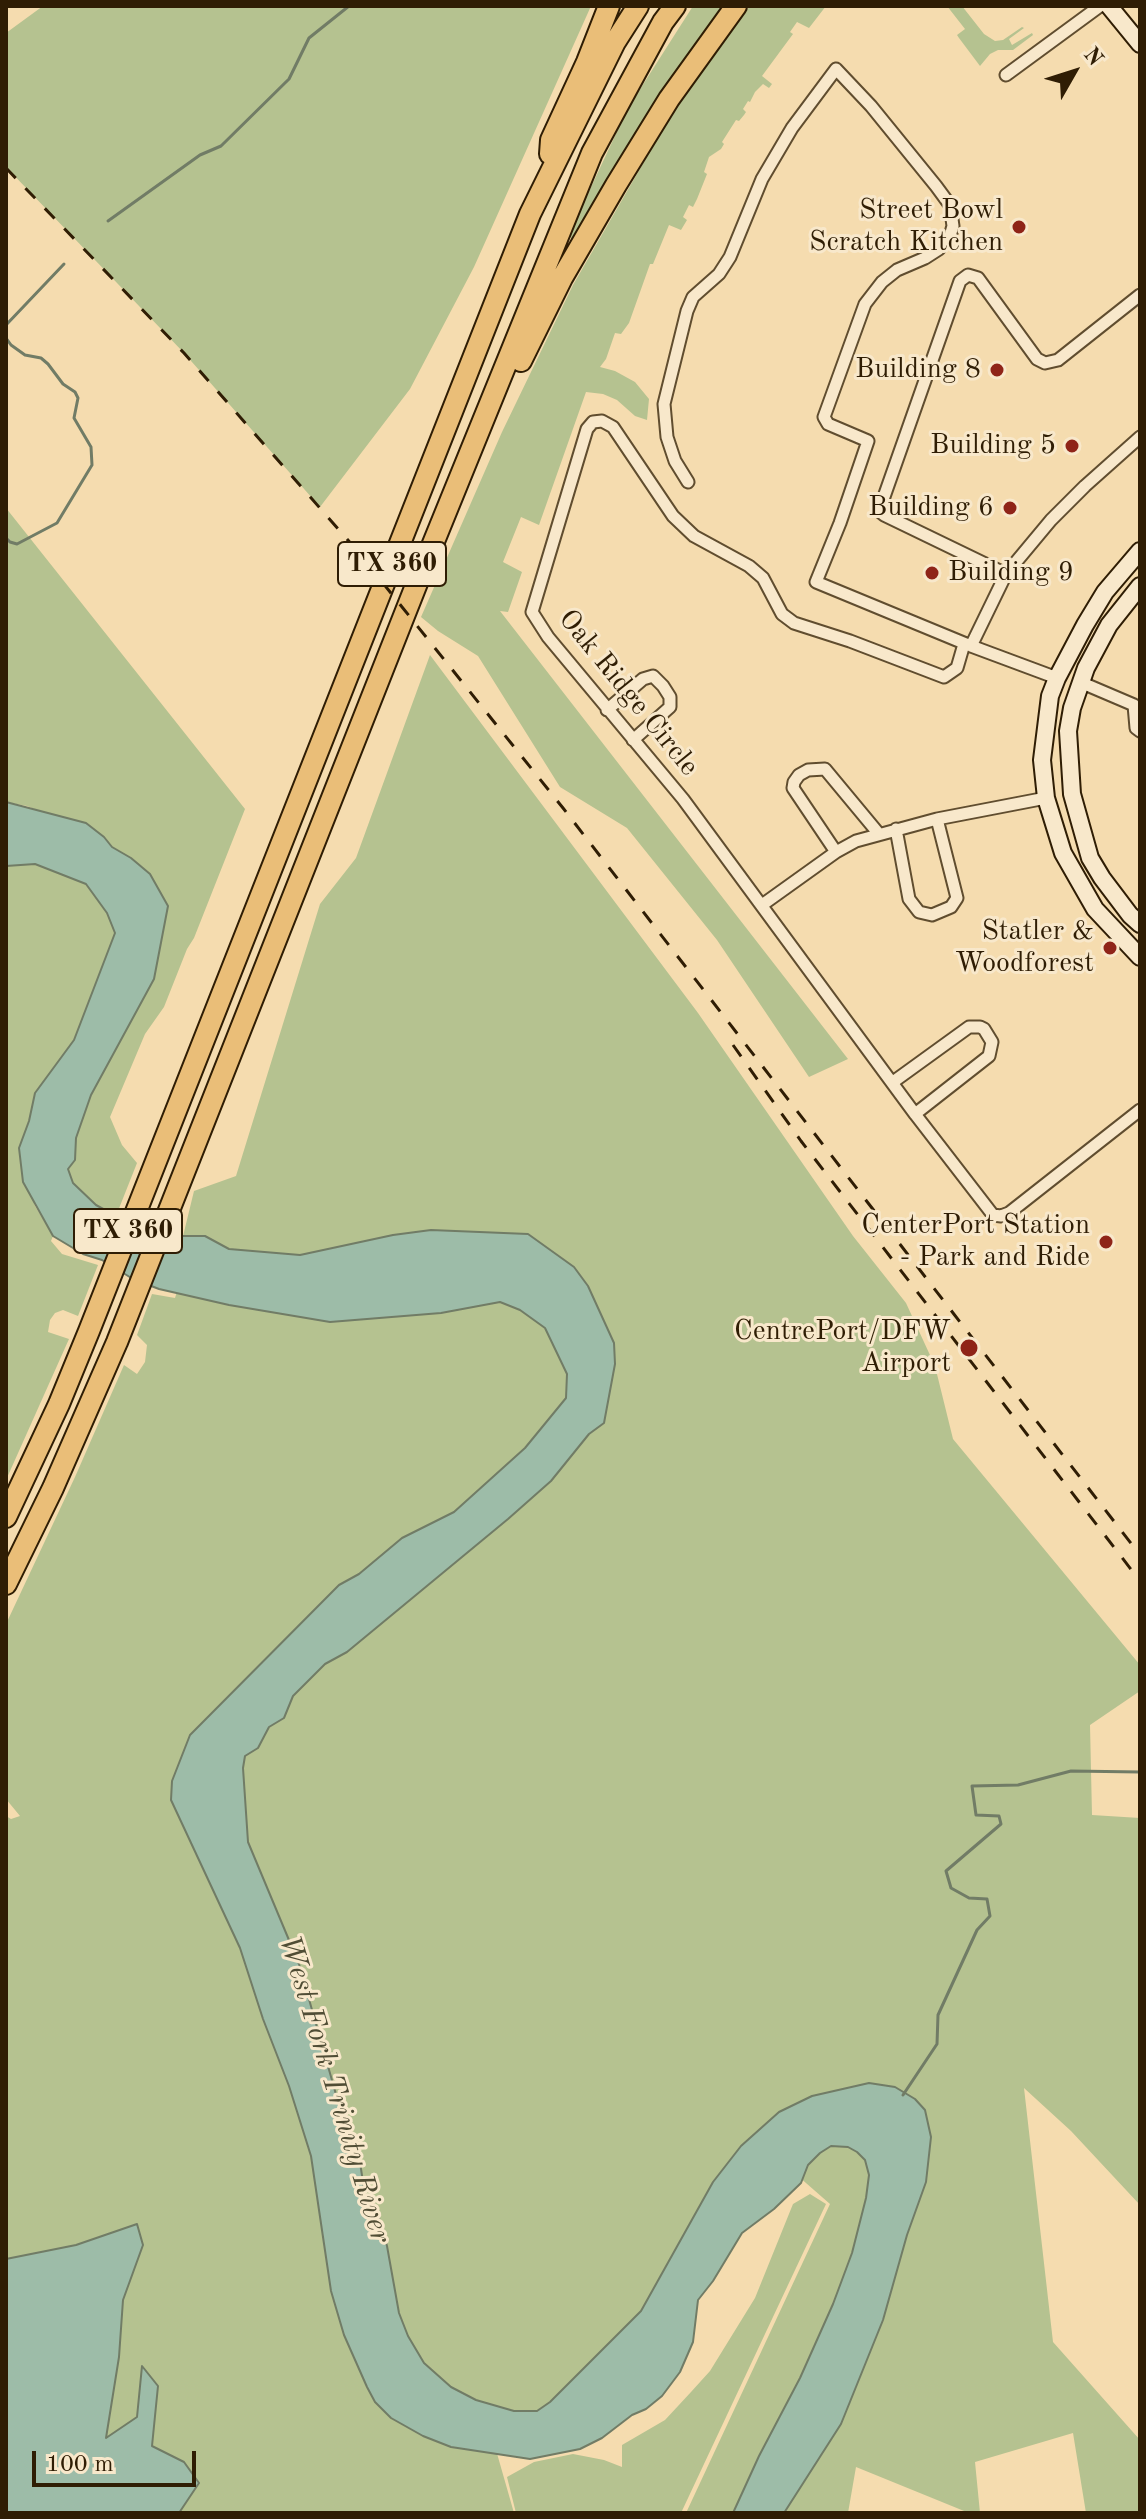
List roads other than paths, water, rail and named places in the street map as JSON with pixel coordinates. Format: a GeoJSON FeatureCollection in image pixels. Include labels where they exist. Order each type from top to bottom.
{"type":"FeatureCollection","features":[{"type":"Feature","properties":{"kind":"highway"},"geometry":{"type":"LineString","coordinates":[[548,177],[551,140],[609,6]]}},
{"type":"Feature","properties":{"kind":"highway","name":"TX 360"},"geometry":{"type":"LineString","coordinates":[[6,1517],[89,1331],[530,214],[615,42],[638,6]]}},
{"type":"Feature","properties":{"kind":"highway","name":"TX 360"},"geometry":{"type":"LineString","coordinates":[[6,1584],[53,1488],[117,1342],[592,153],[663,22],[675,6]]}},
{"type":"Feature","properties":{"kind":"highway"},"geometry":{"type":"LineString","coordinates":[[486,416],[510,384],[562,278],[631,160],[669,99],[736,6]]}},
{"type":"Feature","properties":{"kind":"street"},"geometry":{"type":"LineString","coordinates":[[1006,75],[1100,6]]}},
{"type":"Feature","properties":{"kind":"street"},"geometry":{"type":"LineString","coordinates":[[1109,6],[1140,44]]}},
{"type":"Feature","properties":{"kind":"street"},"geometry":{"type":"LineString","coordinates":[[688,482],[675,461],[667,437],[664,404],[687,311],[693,297],[719,274],[730,257],[762,179],[792,128],[836,69],[871,106],[936,186],[950,205],[953,226],[950,236],[939,249],[897,270],[882,282],[865,304],[824,417],[828,424],[868,441],[816,582],[968,645],[1057,678],[1080,682],[1134,705]]}},
{"type":"Feature","properties":{"kind":"street"},"geometry":{"type":"LineString","coordinates":[[1006,574],[879,511],[960,281],[968,275],[978,278],[1037,359],[1045,363],[1058,360],[1140,295]]}},
{"type":"Feature","properties":{"kind":"street","name":"Oak Ridge Circle"},"geometry":{"type":"LineString","coordinates":[[968,645],[957,668],[944,677],[794,623],[782,614],[763,578],[749,566],[694,536],[673,516],[613,427],[602,421],[593,422],[587,429],[532,612],[548,637],[683,799],[993,1215],[1009,1213],[1140,1110]]}},
{"type":"Feature","properties":{"kind":"street"},"geometry":{"type":"LineString","coordinates":[[968,645],[1006,574],[1036,536],[1085,486],[1140,437]]}},
{"type":"Feature","properties":{"kind":"street"},"geometry":{"type":"LineString","coordinates":[[1140,551],[1105,592],[1057,678],[1050,696],[1042,760],[1046,798],[1063,853],[1095,909],[1140,957]]}},
{"type":"Feature","properties":{"kind":"street"},"geometry":{"type":"LineString","coordinates":[[1140,586],[1109,625],[1080,682],[1068,731],[1068,760],[1074,803],[1090,858],[1130,915],[1140,924]]}},
{"type":"Feature","properties":{"kind":"street"},"geometry":{"type":"LineString","coordinates":[[607,710],[643,679],[653,676],[663,686],[670,697],[670,707],[633,740]]}},
{"type":"Feature","properties":{"kind":"street"},"geometry":{"type":"LineString","coordinates":[[1140,693],[1134,705],[1136,728],[1140,731]]}},
{"type":"Feature","properties":{"kind":"street"},"geometry":{"type":"LineString","coordinates":[[836,852],[793,788],[799,775],[808,770],[825,769],[879,834]]}},
{"type":"Feature","properties":{"kind":"street"},"geometry":{"type":"LineString","coordinates":[[762,905],[856,841],[937,819],[1046,798]]}},
{"type":"Feature","properties":{"kind":"street"},"geometry":{"type":"LineString","coordinates":[[896,829],[909,899],[919,912],[932,915],[951,907],[957,898],[937,819]]}},
{"type":"Feature","properties":{"kind":"street"},"geometry":{"type":"LineString","coordinates":[[893,1082],[969,1027],[984,1029],[992,1042],[989,1056],[915,1114]]}},
{"type":"Feature","properties":{"kind":"water","name":"West Fork Trinity River"},"geometry":{"type":"Polygon","coordinates":[[[6,802],[86,823],[112,847],[150,874],[168,906],[154,979],[91,1095],[76,1138],[75,1160],[68,1169],[73,1183],[96,1205],[116,1216],[177,1236],[205,1236],[229,1249],[300,1255],[431,1230],[528,1234],[574,1267],[588,1286],[614,1343],[615,1364],[604,1423],[589,1434],[551,1481],[508,1519],[347,1652],[325,1664],[293,1696],[284,1718],[269,1727],[258,1748],[245,1756],[243,1768],[248,1842],[299,1964],[339,2105],[358,2149],[366,2202],[377,2211],[399,2313],[408,2336],[424,2363],[451,2387],[476,2400],[514,2411],[537,2411],[550,2402],[641,2311],[713,2182],[741,2146],[779,2112],[812,2096],[869,2083],[895,2087],[915,2099],[925,2110],[931,2137],[926,2182],[883,2320],[841,2424],[784,2513],[733,2513],[800,2378],[852,2253],[869,2175],[865,2160],[848,2147],[831,2146],[820,2153],[808,2165],[801,2183],[742,2233],[698,2300],[693,2342],[680,2372],[662,2396],[602,2438],[580,2449],[530,2459],[451,2447],[391,2418],[375,2402],[367,2387],[344,2335],[331,2291],[311,2156],[289,2086],[240,1948],[171,1800],[172,1781],[190,1735],[339,1585],[359,1574],[402,1538],[454,1512],[525,1448],[566,1398],[567,1374],[545,1328],[520,1310],[500,1302],[441,1313],[330,1322],[229,1305],[159,1289],[133,1279],[102,1260],[83,1254],[53,1236],[23,1182],[19,1148],[35,1093],[74,1040],[115,933],[107,913],[86,884],[35,864],[6,866],[6,802]]]}},
{"type":"Feature","properties":{"kind":"water"},"geometry":{"type":"Polygon","coordinates":[[[137,2224],[143,2245],[123,2300],[119,2357],[106,2438],[137,2417],[142,2366],[158,2386],[152,2446],[184,2462],[199,2483],[179,2513],[6,2513],[6,2259],[76,2245],[137,2224]]]}},
{"type":"Feature","properties":{"kind":"waterway"},"geometry":{"type":"LineString","coordinates":[[108,221],[200,155],[221,146],[289,79],[309,38],[349,6]]}},
{"type":"Feature","properties":{"kind":"waterway"},"geometry":{"type":"LineString","coordinates":[[6,325],[64,264]]}},
{"type":"Feature","properties":{"kind":"waterway"},"geometry":{"type":"LineString","coordinates":[[6,338],[25,355],[41,358],[63,384],[75,392],[78,398],[74,418],[91,447],[92,465],[57,523],[17,544],[6,538]]}},
{"type":"Feature","properties":{"kind":"waterway"},"geometry":{"type":"LineString","coordinates":[[6,589],[6,595]]}},
{"type":"Feature","properties":{"kind":"waterway"},"geometry":{"type":"LineString","coordinates":[[903,2095],[937,2044],[938,2015],[977,1930],[990,1916],[987,1899],[969,1898],[951,1888],[946,1871],[1001,1824],[999,1816],[976,1815],[972,1786],[1018,1785],[1071,1771],[1140,1772]]}},
{"type":"Feature","properties":{"kind":"railway"},"geometry":{"type":"LineString","coordinates":[[6,168],[184,353],[354,547],[563,808],[1140,1555]]}},
{"type":"Feature","properties":{"kind":"railway"},"geometry":{"type":"LineString","coordinates":[[733,1045],[801,1141],[1140,1581]]}},
{"type":"Feature","properties":{"kind":"place","name":"Street Bowl Scratch Kitchen"},"geometry":{"type":"Point","coordinates":[1019,227]}},
{"type":"Feature","properties":{"kind":"place","name":"Building 8"},"geometry":{"type":"Point","coordinates":[997,370]}},
{"type":"Feature","properties":{"kind":"place","name":"Building 5"},"geometry":{"type":"Point","coordinates":[1072,446]}},
{"type":"Feature","properties":{"kind":"place","name":"Building 6"},"geometry":{"type":"Point","coordinates":[1010,508]}},
{"type":"Feature","properties":{"kind":"place","name":"Building 9"},"geometry":{"type":"Point","coordinates":[932,573]}},
{"type":"Feature","properties":{"kind":"place","name":"Statler & Woodforest"},"geometry":{"type":"Point","coordinates":[1110,948]}},
{"type":"Feature","properties":{"kind":"place","name":"CenterPort Station - Park and Ride"},"geometry":{"type":"Point","coordinates":[1106,1242]}},
{"type":"Feature","properties":{"kind":"place","name":"CentrePort/DFW Airport"},"geometry":{"type":"Point","coordinates":[969,1348]}}]}
